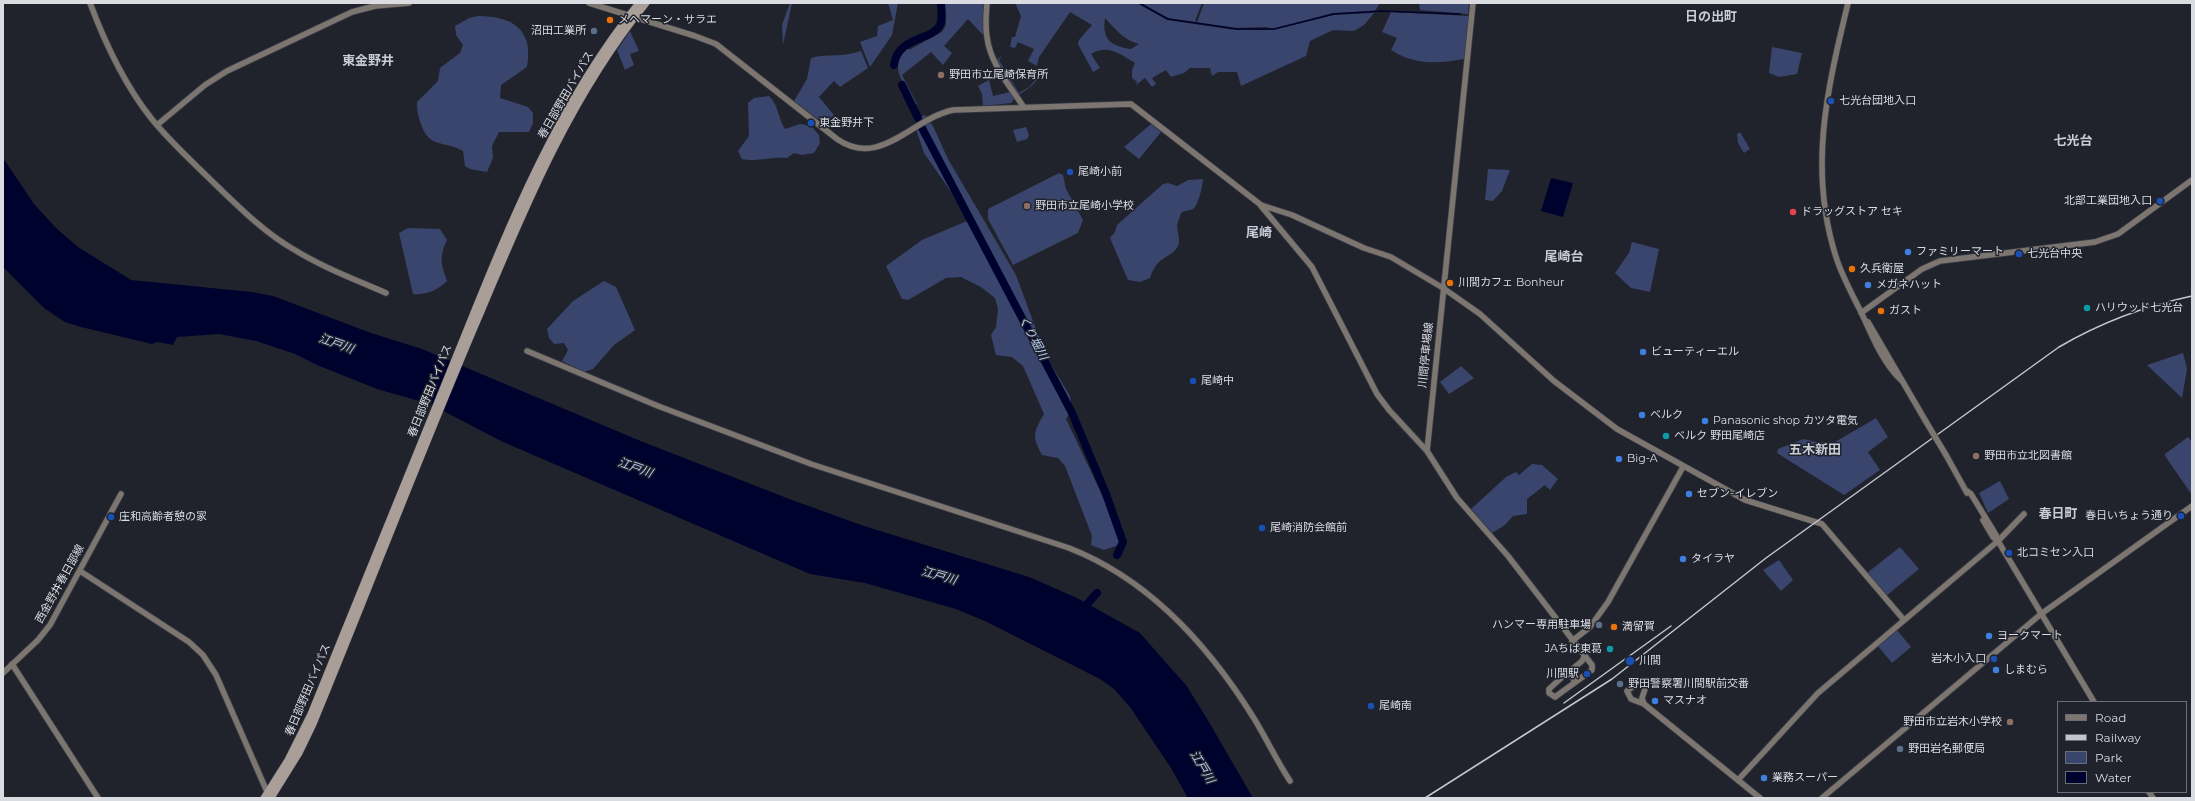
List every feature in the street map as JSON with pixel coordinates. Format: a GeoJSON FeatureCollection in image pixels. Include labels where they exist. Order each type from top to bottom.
{"type":"FeatureCollection","features":[{"type":"Feature","properties":{"kind":"highway","name":"春日部野田バイパス"},"geometry":{"type":"LineString","coordinates":[[268,797],[299,752],[313,724],[371,573],[516,214],[570,104],[597,60],[631,17],[639,3]]}},
{"type":"Feature","properties":{"kind":"highway","name":"春日部野田バイパス"},"geometry":{"type":"LineString","coordinates":[[631,17],[646,3]]}},
{"type":"Feature","properties":{"kind":"street"},"geometry":{"type":"LineString","coordinates":[[90,3],[105,40],[126,82],[157,125],[231,199],[254,220],[282,242],[330,268],[386,293]]}},
{"type":"Feature","properties":{"kind":"street"},"geometry":{"type":"LineString","coordinates":[[157,125],[205,85],[232,68],[352,12],[375,6],[409,3]]}},
{"type":"Feature","properties":{"kind":"street"},"geometry":{"type":"LineString","coordinates":[[589,3],[716,44],[836,139],[848,146],[868,150],[882,146],[925,120],[953,110],[1023,106],[1131,104],[1261,205],[1312,268],[1380,398],[1427,451],[1457,498],[1508,556],[1585,660],[1593,666],[1592,670],[1555,697],[1549,693],[1549,689],[1570,670],[1585,660]]}},
{"type":"Feature","properties":{"kind":"street"},"geometry":{"type":"LineString","coordinates":[[987,3],[987,38],[990,51],[1000,70],[1023,106]]}},
{"type":"Feature","properties":{"kind":"street","name":"川間停車場線"},"geometry":{"type":"LineString","coordinates":[[1427,451],[1472,3]]}},
{"type":"Feature","properties":{"kind":"street"},"geometry":{"type":"LineString","coordinates":[[1848,3],[1824,116],[1821,143],[1821,176],[1827,220],[1833,247],[1848,287],[1882,354],[1901,380],[1993,537],[1998,541],[2093,701]]}},
{"type":"Feature","properties":{"kind":"street"},"geometry":{"type":"LineString","coordinates":[[1861,313],[1922,269],[1940,262],[2094,242],[2112,237],[2192,180]]}},
{"type":"Feature","properties":{"kind":"street"},"geometry":{"type":"LineString","coordinates":[[1261,205],[1292,215],[1364,248],[1392,257],[1443,288],[1480,314],[1554,382],[1617,429],[1683,467],[1745,500],[1822,524],[1904,620]]}},
{"type":"Feature","properties":{"kind":"street"},"geometry":{"type":"LineString","coordinates":[[527,351],[658,406],[811,464],[1069,548],[1108,566],[1153,597],[1212,658],[1255,721],[1290,781]]}},
{"type":"Feature","properties":{"kind":"street"},"geometry":{"type":"LineString","coordinates":[[1572,641],[1590,627],[1608,602],[1683,467]]}},
{"type":"Feature","properties":{"kind":"street","name":"西金野井春日部線"},"geometry":{"type":"LineString","coordinates":[[3,673],[38,640],[50,625],[121,494]]}},
{"type":"Feature","properties":{"kind":"street"},"geometry":{"type":"LineString","coordinates":[[1822,798],[2041,614],[2192,506]]}},
{"type":"Feature","properties":{"kind":"street"},"geometry":{"type":"LineString","coordinates":[[1738,780],[1818,693],[1998,541],[2024,514]]}},
{"type":"Feature","properties":{"kind":"street"},"geometry":{"type":"LineString","coordinates":[[80,571],[189,642],[203,655],[218,680],[268,797]]}},
{"type":"Feature","properties":{"kind":"street"},"geometry":{"type":"LineString","coordinates":[[12,664],[98,798]]}},
{"type":"Feature","properties":{"kind":"street"},"geometry":{"type":"LineString","coordinates":[[1570,670],[1569,674],[1574,680],[1577,681]]}},
{"type":"Feature","properties":{"kind":"street"},"geometry":{"type":"LineString","coordinates":[[1644,704],[1760,798]]}},
{"type":"Feature","properties":{"kind":"green space"},"geometry":{"type":"Polygon","coordinates":[[[790,3],[792,3],[783,45],[782,25],[790,3]]]}},
{"type":"Feature","properties":{"kind":"green space"},"geometry":{"type":"Polygon","coordinates":[[[888,3],[898,3],[892,35],[870,67],[860,42],[877,36],[878,26],[893,20],[888,3]]]}},
{"type":"Feature","properties":{"kind":"green space"},"geometry":{"type":"Polygon","coordinates":[[[945,3],[984,3],[983,35],[968,19],[944,46],[952,53],[943,65],[931,52],[902,75],[917,104],[913,106],[899,74],[897,60],[907,46],[909,50],[942,32],[946,25],[945,3]]]}},
{"type":"Feature","properties":{"kind":"green space"},"geometry":{"type":"Polygon","coordinates":[[[1015,3],[1137,3],[1167,20],[1235,30],[1273,30],[1333,15],[1374,13],[1364,25],[1354,31],[1333,30],[1310,41],[1306,56],[1241,86],[1237,72],[1218,72],[1212,76],[1210,68],[1190,68],[1184,73],[1171,77],[1166,70],[1152,78],[1156,84],[1152,87],[1145,78],[1136,85],[1137,82],[1132,78],[1132,70],[1135,63],[1114,51],[1103,50],[1091,54],[1100,68],[1093,72],[1078,44],[1079,40],[1092,25],[1070,12],[1039,57],[1037,66],[1028,61],[1034,49],[1018,42],[1015,48],[1010,47],[1012,37],[1015,37],[1021,16],[1015,3]],[[1105,18],[1105,31],[1109,40],[1118,46],[1131,49],[1139,44],[1125,37],[1105,18]]]}},
{"type":"Feature","properties":{"kind":"green space"},"geometry":{"type":"Polygon","coordinates":[[[1141,3],[1202,3],[1195,21],[1197,22],[1204,3],[1380,3],[1375,11],[1333,13],[1273,29],[1266,27],[1234,28],[1168,18],[1141,3]]]}},
{"type":"Feature","properties":{"kind":"green space"},"geometry":{"type":"Polygon","coordinates":[[[1419,3],[1469,3],[1468,14],[1420,10],[1419,3]]]}},
{"type":"Feature","properties":{"kind":"green space"},"geometry":{"type":"Polygon","coordinates":[[[1391,12],[1469,16],[1464,59],[1445,62],[1417,61],[1391,50],[1397,38],[1382,32],[1391,12]]]}},
{"type":"Feature","properties":{"kind":"green space"},"geometry":{"type":"Polygon","coordinates":[[[478,16],[501,19],[510,22],[518,27],[524,34],[528,54],[527,67],[501,85],[500,98],[528,107],[533,113],[533,123],[529,132],[499,132],[492,146],[493,158],[487,172],[470,169],[465,166],[463,151],[433,141],[428,137],[424,132],[418,116],[417,108],[417,102],[438,81],[440,68],[460,53],[463,45],[456,35],[455,26],[469,18],[478,16]]]}},
{"type":"Feature","properties":{"kind":"green space"},"geometry":{"type":"Polygon","coordinates":[[[630,31],[639,51],[630,54],[634,65],[625,70],[617,50],[630,31]]]}},
{"type":"Feature","properties":{"kind":"green space"},"geometry":{"type":"Polygon","coordinates":[[[1772,47],[1802,53],[1797,74],[1779,77],[1769,73],[1772,47]]]}},
{"type":"Feature","properties":{"kind":"green space"},"geometry":{"type":"Polygon","coordinates":[[[861,51],[868,68],[840,87],[834,81],[819,97],[834,115],[824,124],[794,101],[807,79],[811,58],[861,51]]]}},
{"type":"Feature","properties":{"kind":"green space"},"geometry":{"type":"Polygon","coordinates":[[[1002,56],[999,60],[1019,93],[1029,87],[1040,75],[1028,89],[1019,95],[996,60],[1002,56]]]}},
{"type":"Feature","properties":{"kind":"green space"},"geometry":{"type":"Polygon","coordinates":[[[989,80],[993,96],[1010,92],[1015,98],[1011,103],[983,106],[982,94],[978,86],[989,80]]]}},
{"type":"Feature","properties":{"kind":"green space"},"geometry":{"type":"Polygon","coordinates":[[[769,96],[776,107],[785,129],[800,124],[811,126],[819,135],[820,143],[814,153],[802,155],[794,153],[787,158],[754,160],[742,159],[738,151],[749,136],[748,103],[754,98],[769,96]]]}},
{"type":"Feature","properties":{"kind":"green space"},"geometry":{"type":"Polygon","coordinates":[[[925,115],[933,126],[948,159],[1016,275],[1046,356],[1070,396],[1072,409],[1066,419],[1123,539],[1119,545],[1104,550],[1091,545],[1092,536],[1065,466],[1058,458],[1042,455],[1035,439],[1035,434],[1044,414],[1023,366],[1012,357],[996,355],[991,335],[996,327],[998,309],[995,298],[981,287],[961,277],[946,278],[908,300],[902,299],[886,266],[922,240],[967,221],[951,192],[924,153],[915,126],[918,118],[925,115]]]}},
{"type":"Feature","properties":{"kind":"green space"},"geometry":{"type":"Polygon","coordinates":[[[1151,124],[1161,132],[1139,159],[1124,147],[1151,124]]]}},
{"type":"Feature","properties":{"kind":"green space"},"geometry":{"type":"Polygon","coordinates":[[[1026,127],[1029,135],[1027,139],[1017,142],[1013,130],[1026,127]]]}},
{"type":"Feature","properties":{"kind":"green space"},"geometry":{"type":"Polygon","coordinates":[[[1740,132],[1750,149],[1744,153],[1738,143],[1737,134],[1740,132]]]}},
{"type":"Feature","properties":{"kind":"green space"},"geometry":{"type":"Polygon","coordinates":[[[1488,169],[1510,170],[1502,191],[1493,201],[1485,200],[1488,169]]]}},
{"type":"Feature","properties":{"kind":"green space"},"geometry":{"type":"Polygon","coordinates":[[[1059,173],[1063,175],[1066,189],[1083,220],[1078,233],[1013,265],[988,219],[988,209],[1059,173]]]}},
{"type":"Feature","properties":{"kind":"green space"},"geometry":{"type":"Polygon","coordinates":[[[1203,179],[1197,204],[1192,210],[1181,213],[1177,225],[1179,239],[1178,246],[1171,254],[1160,261],[1153,270],[1150,278],[1140,282],[1128,280],[1110,238],[1115,232],[1117,225],[1163,184],[1168,183],[1177,186],[1188,180],[1203,179]]]}},
{"type":"Feature","properties":{"kind":"green space"},"geometry":{"type":"Polygon","coordinates":[[[408,228],[440,229],[447,240],[443,251],[442,260],[443,270],[447,281],[440,287],[423,294],[413,294],[399,233],[408,228]]]}},
{"type":"Feature","properties":{"kind":"green space"},"geometry":{"type":"Polygon","coordinates":[[[1632,242],[1659,249],[1650,292],[1631,288],[1615,273],[1629,253],[1632,242]]]}},
{"type":"Feature","properties":{"kind":"green space"},"geometry":{"type":"Polygon","coordinates":[[[604,281],[616,287],[635,330],[614,345],[593,369],[584,372],[562,361],[568,350],[564,343],[554,344],[549,338],[547,329],[573,301],[604,281]]]}},
{"type":"Feature","properties":{"kind":"green space"},"geometry":{"type":"Polygon","coordinates":[[[2183,353],[2187,369],[2182,398],[2147,365],[2183,353]]]}},
{"type":"Feature","properties":{"kind":"green space"},"geometry":{"type":"Polygon","coordinates":[[[1461,366],[1474,378],[1449,394],[1440,382],[1461,366]]]}},
{"type":"Feature","properties":{"kind":"green space"},"geometry":{"type":"Polygon","coordinates":[[[1876,418],[1888,437],[1868,452],[1880,470],[1844,495],[1777,453],[1778,449],[1803,439],[1817,442],[1835,442],[1876,418]]]}},
{"type":"Feature","properties":{"kind":"green space"},"geometry":{"type":"Polygon","coordinates":[[[2188,437],[2192,442],[2192,495],[2165,456],[2165,454],[2188,437]]]}},
{"type":"Feature","properties":{"kind":"green space"},"geometry":{"type":"Polygon","coordinates":[[[1532,464],[1542,465],[1558,479],[1550,490],[1545,485],[1527,499],[1527,514],[1513,516],[1505,525],[1492,533],[1471,509],[1506,477],[1516,472],[1519,475],[1532,464]]]}},
{"type":"Feature","properties":{"kind":"green space"},"geometry":{"type":"Polygon","coordinates":[[[2000,481],[2009,499],[1988,513],[1979,493],[2000,481]]]}},
{"type":"Feature","properties":{"kind":"green space"},"geometry":{"type":"Polygon","coordinates":[[[1900,547],[1919,569],[1886,596],[1867,573],[1900,547]]]}},
{"type":"Feature","properties":{"kind":"green space"},"geometry":{"type":"Polygon","coordinates":[[[1779,560],[1793,580],[1781,591],[1763,570],[1779,560]]]}},
{"type":"Feature","properties":{"kind":"green space"},"geometry":{"type":"Polygon","coordinates":[[[1896,629],[1911,647],[1892,663],[1877,645],[1896,629]]]}},
{"type":"Feature","properties":{"kind":"water","name":"江戸川"},"geometry":{"type":"Polygon","coordinates":[[[3,158],[34,204],[56,228],[78,247],[131,280],[252,292],[273,296],[371,333],[422,349],[643,442],[792,500],[864,526],[1029,577],[1077,598],[1140,633],[1186,685],[1253,798],[1188,798],[1171,768],[1130,707],[1114,689],[1100,679],[987,622],[956,609],[865,583],[810,574],[503,442],[430,404],[377,389],[317,365],[295,354],[256,341],[219,334],[177,337],[173,345],[158,342],[152,344],[65,322],[44,308],[3,267],[3,158]]]}},
{"type":"Feature","properties":{"kind":"water"},"geometry":{"type":"Polygon","coordinates":[[[1551,178],[1573,183],[1563,217],[1541,211],[1551,178]]]}},
{"type":"Feature","properties":{"kind":"waterway","name":"くり堀川"},"geometry":{"type":"LineString","coordinates":[[894,65],[897,56],[902,49],[908,44],[930,34],[940,25],[942,17],[941,3]]}},
{"type":"Feature","properties":{"kind":"waterway"},"geometry":{"type":"LineString","coordinates":[[1139,3],[1168,19],[1238,29],[1274,29],[1334,14],[1380,11],[1460,14]]}},
{"type":"Feature","properties":{"kind":"waterway","name":"くり堀川"},"geometry":{"type":"LineString","coordinates":[[902,85],[918,118]]}},
{"type":"Feature","properties":{"kind":"waterway","name":"くり堀川"},"geometry":{"type":"LineString","coordinates":[[922,128],[1072,413],[1106,494],[1123,542],[1117,555]]}},
{"type":"Feature","properties":{"kind":"waterway","name":"くり堀川"},"geometry":{"type":"LineString","coordinates":[[1080,612],[1097,593]]}},
{"type":"Feature","properties":{"kind":"railway"},"geometry":{"type":"LineString","coordinates":[[1425,798],[1612,679],[1766,558],[2059,347],[2090,330],[2123,316],[2192,296]]}},
{"type":"Feature","properties":{"kind":"railway"},"geometry":{"type":"LineString","coordinates":[[1564,703],[1671,626]]}},
{"type":"Feature","properties":{"kind":"place","name":"メヘマーン・サラエ"},"geometry":{"type":"Point","coordinates":[610,20]}},
{"type":"Feature","properties":{"kind":"place","name":"沼田工業所"},"geometry":{"type":"Point","coordinates":[594,31]}},
{"type":"Feature","properties":{"kind":"place","name":"野田市立尾崎保育所"},"geometry":{"type":"Point","coordinates":[941,75]}},
{"type":"Feature","properties":{"kind":"place","name":"七光台団地入口"},"geometry":{"type":"Point","coordinates":[1831,101]}},
{"type":"Feature","properties":{"kind":"place","name":"東金野井下"},"geometry":{"type":"Point","coordinates":[811,123]}},
{"type":"Feature","properties":{"kind":"place","name":"尾崎小前"},"geometry":{"type":"Point","coordinates":[1070,172]}},
{"type":"Feature","properties":{"kind":"place","name":"北部工業団地入口"},"geometry":{"type":"Point","coordinates":[2160,201]}},
{"type":"Feature","properties":{"kind":"place","name":"野田市立尾崎小学校"},"geometry":{"type":"Point","coordinates":[1027,206]}},
{"type":"Feature","properties":{"kind":"place","name":"ドラッグストア セキ"},"geometry":{"type":"Point","coordinates":[1793,212]}},
{"type":"Feature","properties":{"kind":"place","name":"ファミリーマート"},"geometry":{"type":"Point","coordinates":[1908,252]}},
{"type":"Feature","properties":{"kind":"place","name":"七光台中央"},"geometry":{"type":"Point","coordinates":[2019,254]}},
{"type":"Feature","properties":{"kind":"place","name":"久兵衛屋"},"geometry":{"type":"Point","coordinates":[1852,269]}},
{"type":"Feature","properties":{"kind":"place","name":"川間カフェ Bonheur"},"geometry":{"type":"Point","coordinates":[1450,283]}},
{"type":"Feature","properties":{"kind":"place","name":"メガネハット"},"geometry":{"type":"Point","coordinates":[1868,285]}},
{"type":"Feature","properties":{"kind":"place","name":"ハリウッド七光台"},"geometry":{"type":"Point","coordinates":[2087,308]}},
{"type":"Feature","properties":{"kind":"place","name":"ガスト"},"geometry":{"type":"Point","coordinates":[1881,311]}},
{"type":"Feature","properties":{"kind":"place","name":"ビューティーエル"},"geometry":{"type":"Point","coordinates":[1643,352]}},
{"type":"Feature","properties":{"kind":"place","name":"尾崎中"},"geometry":{"type":"Point","coordinates":[1193,381]}},
{"type":"Feature","properties":{"kind":"place","name":"ベルク"},"geometry":{"type":"Point","coordinates":[1642,415]}},
{"type":"Feature","properties":{"kind":"place","name":"Panasonic shop カツタ電気"},"geometry":{"type":"Point","coordinates":[1705,421]}},
{"type":"Feature","properties":{"kind":"place","name":"ベルク 野田尾崎店"},"geometry":{"type":"Point","coordinates":[1666,436]}},
{"type":"Feature","properties":{"kind":"place","name":"野田市立北図書館"},"geometry":{"type":"Point","coordinates":[1976,456]}},
{"type":"Feature","properties":{"kind":"place","name":"Big-A"},"geometry":{"type":"Point","coordinates":[1619,459]}},
{"type":"Feature","properties":{"kind":"place","name":"セブン-イレブン"},"geometry":{"type":"Point","coordinates":[1689,494]}},
{"type":"Feature","properties":{"kind":"place","name":"春日いちょう通り"},"geometry":{"type":"Point","coordinates":[2181,516]}},
{"type":"Feature","properties":{"kind":"place","name":"庄和高齢者憩の家"},"geometry":{"type":"Point","coordinates":[111,517]}},
{"type":"Feature","properties":{"kind":"place","name":"尾崎消防会館前"},"geometry":{"type":"Point","coordinates":[1262,528]}},
{"type":"Feature","properties":{"kind":"place","name":"北コミセン入口"},"geometry":{"type":"Point","coordinates":[2009,553]}},
{"type":"Feature","properties":{"kind":"place","name":"タイラヤ"},"geometry":{"type":"Point","coordinates":[1683,559]}},
{"type":"Feature","properties":{"kind":"place","name":"ハンマー専用駐車場"},"geometry":{"type":"Point","coordinates":[1599,625]}},
{"type":"Feature","properties":{"kind":"place","name":"満留賀"},"geometry":{"type":"Point","coordinates":[1614,627]}},
{"type":"Feature","properties":{"kind":"place","name":"ヨークマート"},"geometry":{"type":"Point","coordinates":[1989,636]}},
{"type":"Feature","properties":{"kind":"place","name":"JAちば東葛"},"geometry":{"type":"Point","coordinates":[1610,649]}},
{"type":"Feature","properties":{"kind":"place","name":"岩木小入口"},"geometry":{"type":"Point","coordinates":[1994,659]}},
{"type":"Feature","properties":{"kind":"place","name":"川間"},"geometry":{"type":"Point","coordinates":[1630,661]}},
{"type":"Feature","properties":{"kind":"place","name":"しまむら"},"geometry":{"type":"Point","coordinates":[1996,670]}},
{"type":"Feature","properties":{"kind":"place","name":"川間駅"},"geometry":{"type":"Point","coordinates":[1587,674]}},
{"type":"Feature","properties":{"kind":"place","name":"野田警察署川間駅前交番"},"geometry":{"type":"Point","coordinates":[1620,684]}},
{"type":"Feature","properties":{"kind":"place","name":"マスナオ"},"geometry":{"type":"Point","coordinates":[1655,701]}},
{"type":"Feature","properties":{"kind":"place","name":"尾崎南"},"geometry":{"type":"Point","coordinates":[1371,706]}},
{"type":"Feature","properties":{"kind":"place","name":"野田市立岩木小学校"},"geometry":{"type":"Point","coordinates":[2010,722]}},
{"type":"Feature","properties":{"kind":"place","name":"野田岩名郵便局"},"geometry":{"type":"Point","coordinates":[1900,749]}},
{"type":"Feature","properties":{"kind":"place","name":"業務スーパー"},"geometry":{"type":"Point","coordinates":[1764,778]}},
{"type":"Feature","properties":{"kind":"district","name":"日の出町"},"geometry":{"type":"Point","coordinates":[1711,17]}},
{"type":"Feature","properties":{"kind":"district","name":"東金野井"},"geometry":{"type":"Point","coordinates":[368,61]}},
{"type":"Feature","properties":{"kind":"district","name":"七光台"},"geometry":{"type":"Point","coordinates":[2073,141]}},
{"type":"Feature","properties":{"kind":"district","name":"尾崎"},"geometry":{"type":"Point","coordinates":[1259,233]}},
{"type":"Feature","properties":{"kind":"district","name":"尾崎台"},"geometry":{"type":"Point","coordinates":[1564,257]}},
{"type":"Feature","properties":{"kind":"district","name":"五木新田"},"geometry":{"type":"Point","coordinates":[1815,450]}},
{"type":"Feature","properties":{"kind":"district","name":"春日町"},"geometry":{"type":"Point","coordinates":[2058,514]}}]}
